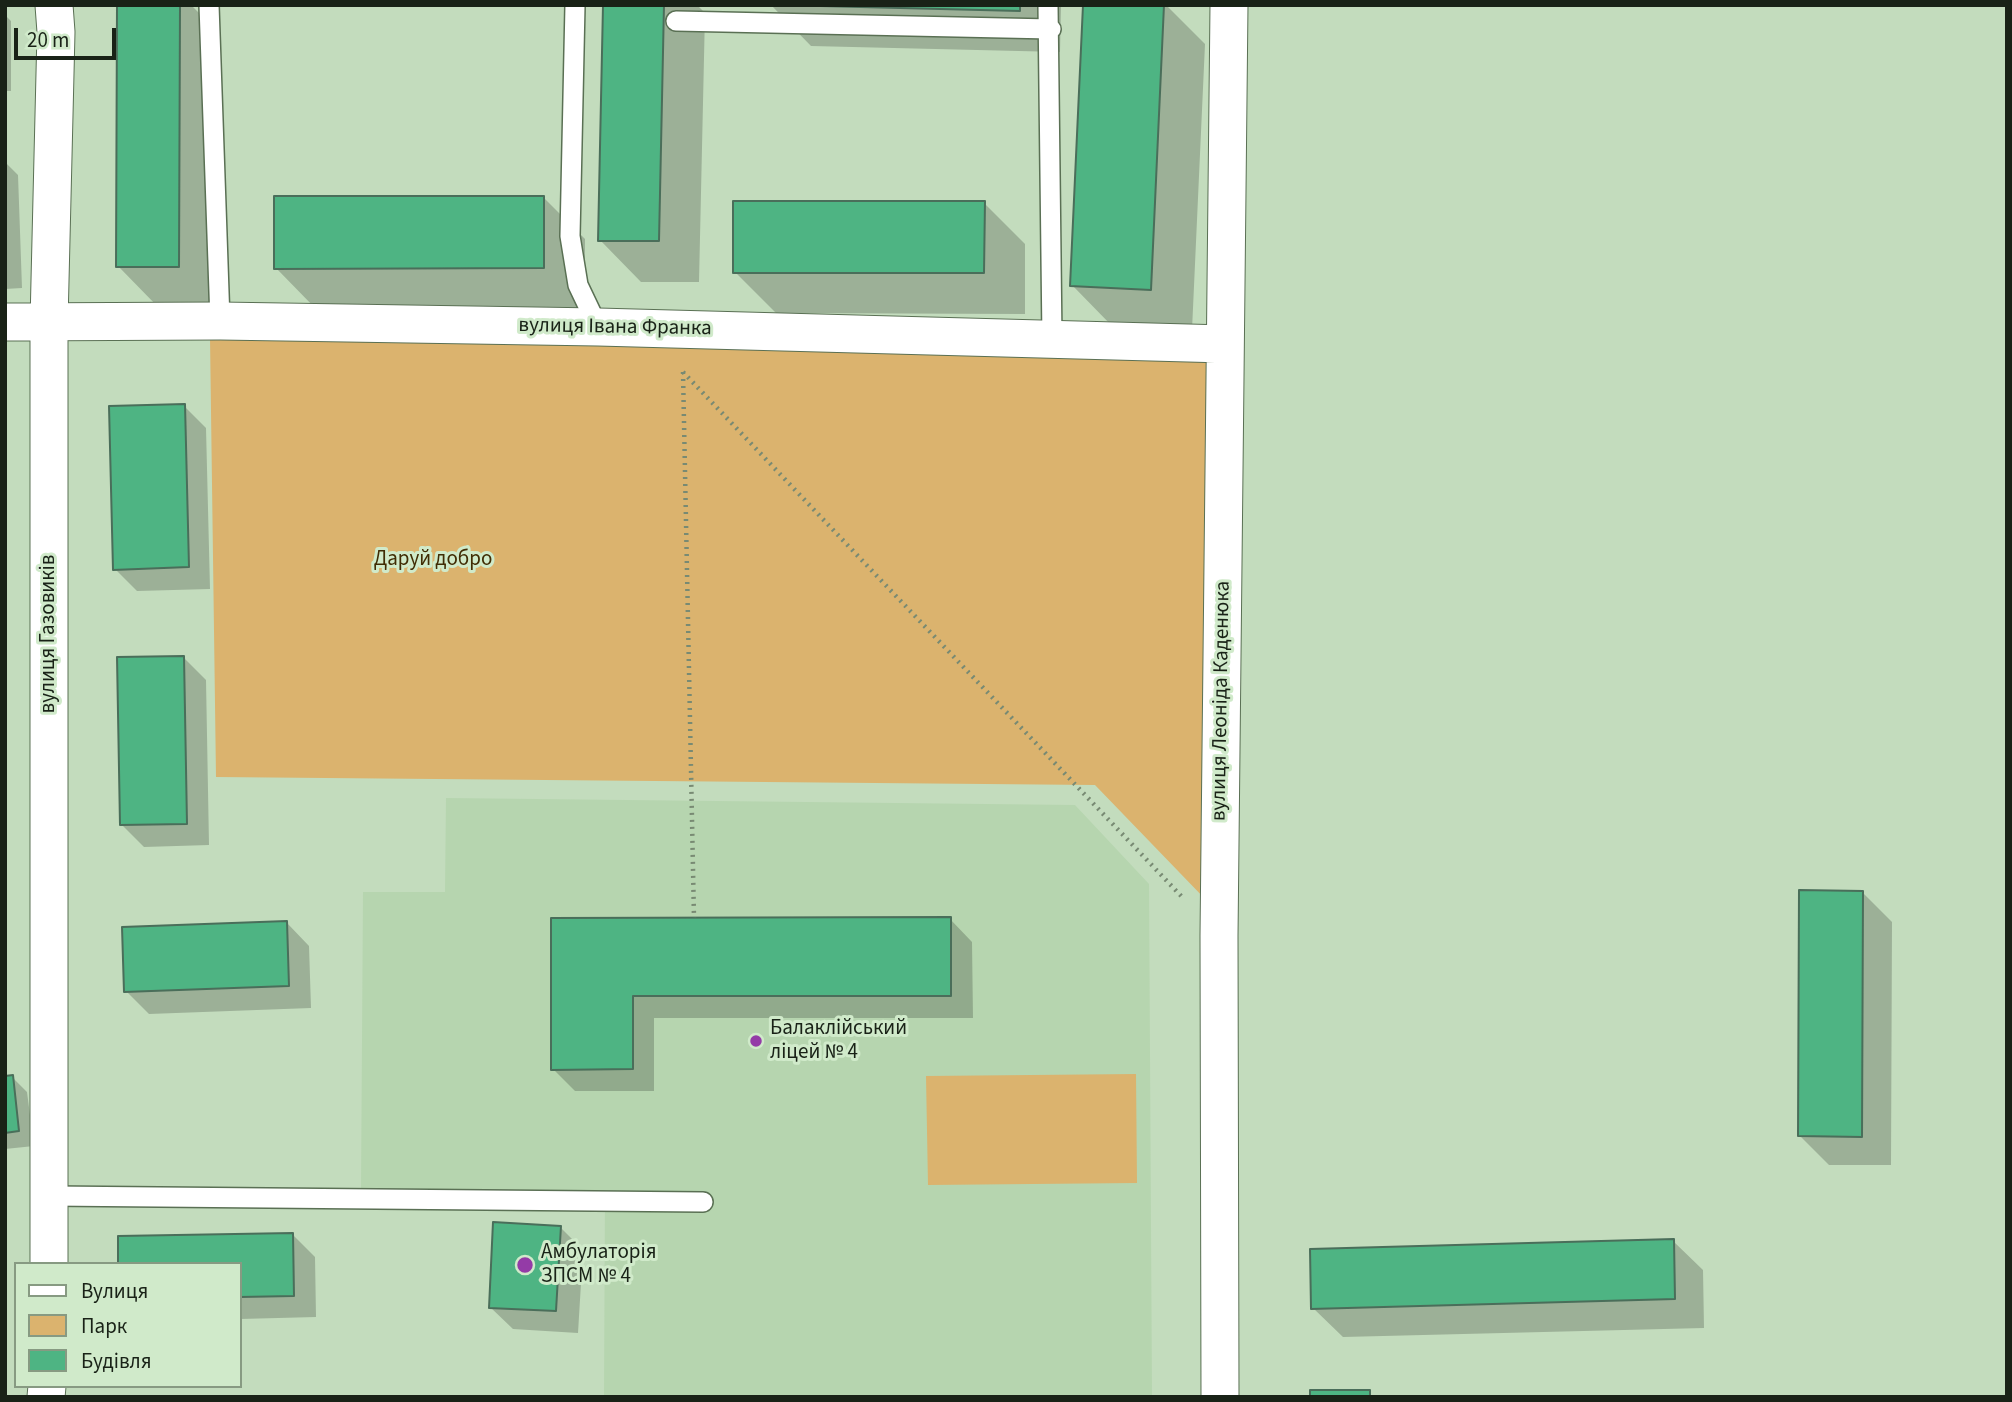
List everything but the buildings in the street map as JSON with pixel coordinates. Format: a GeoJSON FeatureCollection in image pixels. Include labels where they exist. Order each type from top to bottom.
{"type":"FeatureCollection","features":[{"type":"Feature","properties":{"kind":"street","name":"вулиця Газовиків"},"geometry":{"type":"LineString","coordinates":[[49,1262],[49,322],[57,32],[54,5]]}},
{"type":"Feature","properties":{"kind":"street","name":"вулиця Леоніда Каденюка"},"geometry":{"type":"LineString","coordinates":[[1220,1397],[1219,935],[1229,5]]}},
{"type":"Feature","properties":{"kind":"street","name":"вулиця Івана Франка"},"geometry":{"type":"LineString","coordinates":[[5,322],[220,321],[598,327],[1225,344]]}},
{"type":"Feature","properties":{"kind":"lane"},"geometry":{"type":"LineString","coordinates":[[209,5],[220,321]]}},
{"type":"Feature","properties":{"kind":"lane"},"geometry":{"type":"LineString","coordinates":[[575,5],[570,236],[578,285],[598,327]]}},
{"type":"Feature","properties":{"kind":"lane"},"geometry":{"type":"LineString","coordinates":[[1048,5],[1051,29],[1052,340]]}},
{"type":"Feature","properties":{"kind":"lane"},"geometry":{"type":"LineString","coordinates":[[676,21],[1051,29]]}},
{"type":"Feature","properties":{"kind":"lane"},"geometry":{"type":"LineString","coordinates":[[50,1196],[703,1202]]}},
{"type":"Feature","properties":{"kind":"path"},"geometry":{"type":"LineString","coordinates":[[682,329],[694,918]]}},
{"type":"Feature","properties":{"kind":"path"},"geometry":{"type":"LineString","coordinates":[[683,372],[1219,935]]}},
{"type":"Feature","properties":{"kind":"shaded area","name":"Балаклійський ліцей № 4"},"geometry":{"type":"Polygon","coordinates":[[[446,798],[1075,805],[1149,884],[1152,1397],[604,1397],[605,1191],[361,1190],[363,892],[445,892],[446,798]]]}},
{"type":"Feature","properties":{"kind":"green space","name":"Даруй добро"},"geometry":{"type":"Polygon","coordinates":[[[210,337],[1212,359],[1207,901],[1095,785],[216,777],[210,337]]]}},
{"type":"Feature","properties":{"kind":"green space"},"geometry":{"type":"Polygon","coordinates":[[[1136,1074],[1137,1183],[928,1185],[926,1076],[1136,1074]]]}},
{"type":"Feature","properties":{"kind":"place","name":"Балаклійський ліцей № 4"},"geometry":{"type":"Point","coordinates":[756,1041]}},
{"type":"Feature","properties":{"kind":"place","name":"Амбулаторія ЗПСМ № 4"},"geometry":{"type":"Point","coordinates":[525,1265]}}]}
